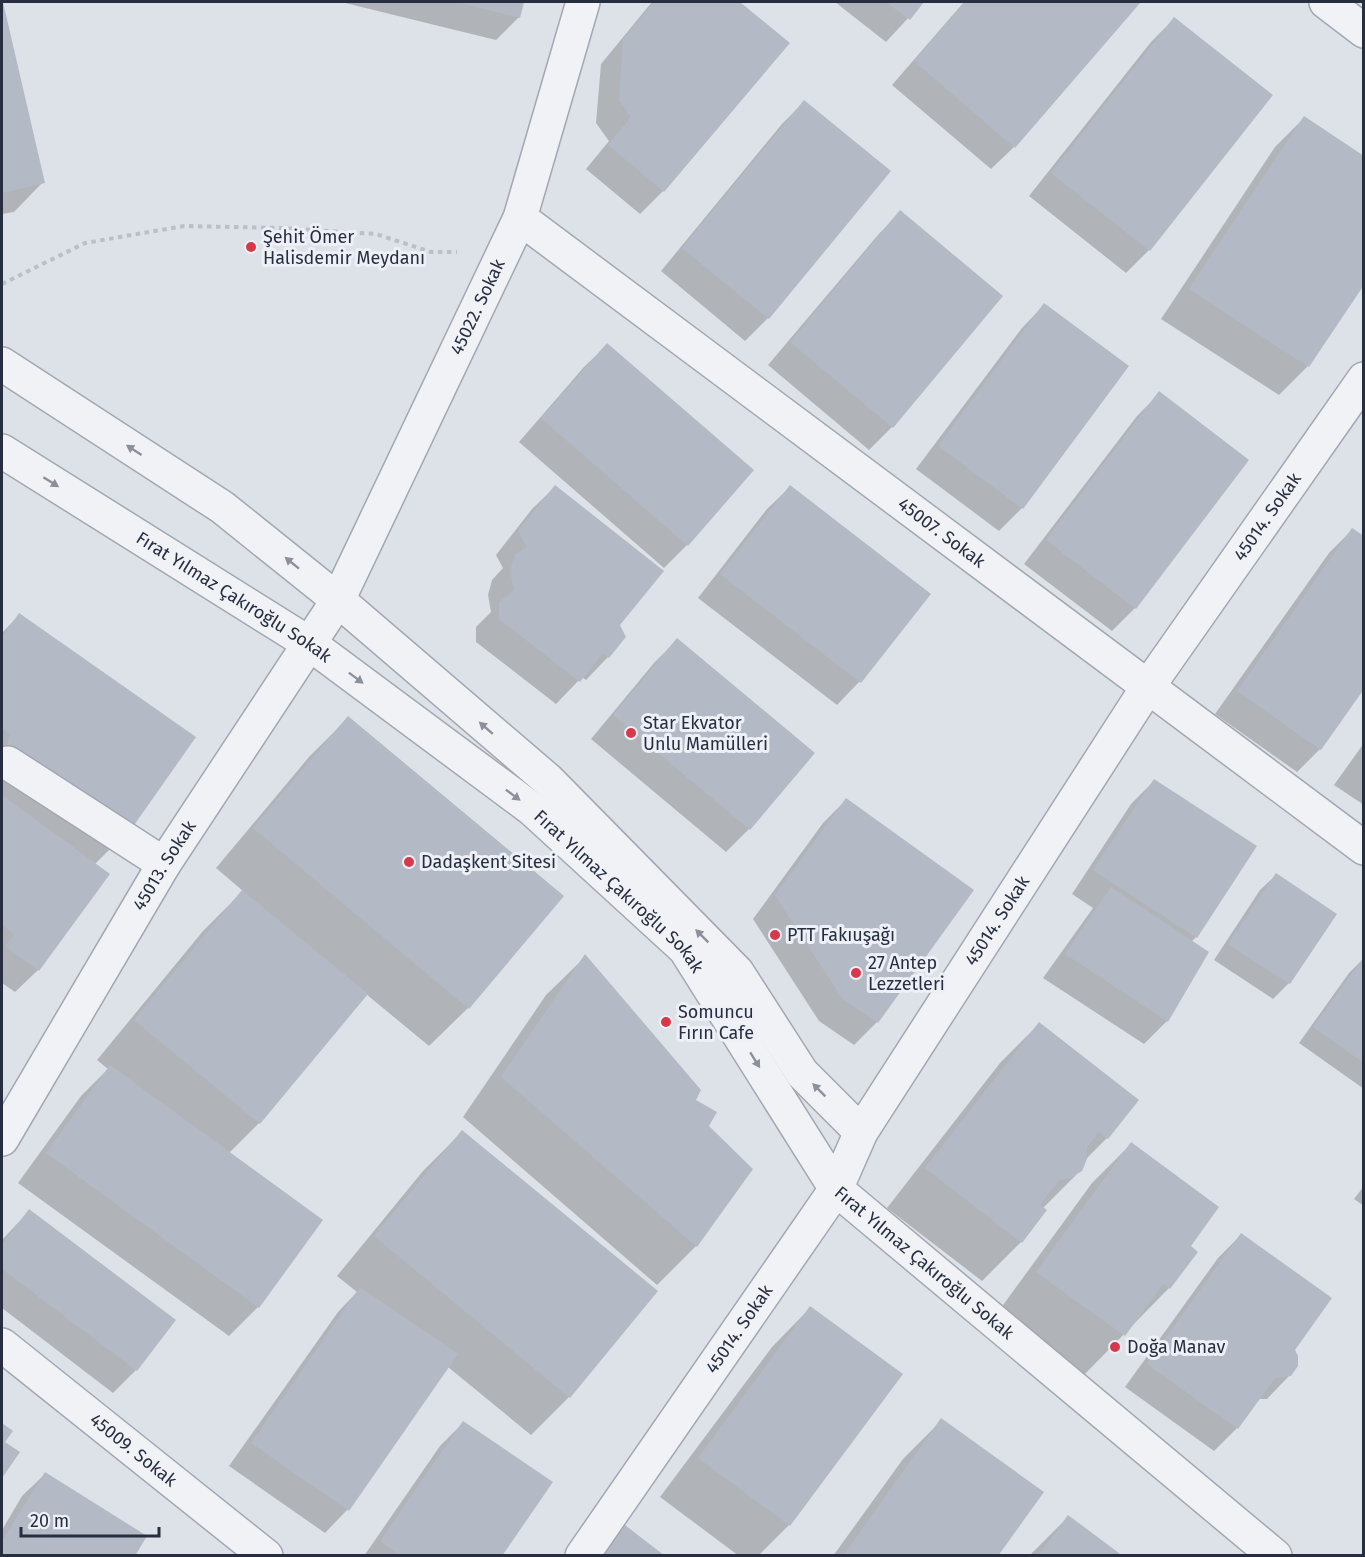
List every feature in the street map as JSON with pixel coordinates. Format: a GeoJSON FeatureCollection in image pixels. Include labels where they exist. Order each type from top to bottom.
{"type":"FeatureCollection","features":[{"type":"Feature","properties":{"kind":"street","name":"45022. Sokak"},"geometry":{"type":"LineString","coordinates":[[338,600],[520,218],[583,2]]}},
{"type":"Feature","properties":{"kind":"street"},"geometry":{"type":"LineString","coordinates":[[1326,2],[1364,31]]}},
{"type":"Feature","properties":{"kind":"street","name":"45007. Sokak"},"geometry":{"type":"LineString","coordinates":[[520,218],[1364,848]]}},
{"type":"Feature","properties":{"kind":"street","name":"Fırat Yılmaz Çakıroğlu Sokak"},"geometry":{"type":"LineString","coordinates":[[2,364],[222,507],[338,600],[548,780],[737,972],[802,1073],[861,1132]]}},
{"type":"Feature","properties":{"kind":"street","name":"45014. Sokak"},"geometry":{"type":"LineString","coordinates":[[582,1556],[836,1189],[861,1132],[1147,688],[1364,379]]}},
{"type":"Feature","properties":{"kind":"street","name":"Fırat Yılmaz Çakıroğlu Sokak"},"geometry":{"type":"LineString","coordinates":[[2,451],[310,644],[532,809],[685,949],[836,1189],[1275,1556]]}},
{"type":"Feature","properties":{"kind":"street","name":"45013. Sokak"},"geometry":{"type":"LineString","coordinates":[[2,1139],[164,864],[338,600]]}},
{"type":"Feature","properties":{"kind":"street"},"geometry":{"type":"LineString","coordinates":[[8,764],[164,864]]}},
{"type":"Feature","properties":{"kind":"street","name":"45009. Sokak"},"geometry":{"type":"LineString","coordinates":[[2,1345],[266,1556]]}},
{"type":"Feature","properties":{"kind":"path"},"geometry":{"type":"LineString","coordinates":[[2,284],[85,243],[184,226],[281,228],[376,234],[431,252],[503,254]]}},
{"type":"Feature","properties":{"kind":"building"},"geometry":{"type":"Polygon","coordinates":[[[2,2],[45,183],[2,193],[2,2]]]}},
{"type":"Feature","properties":{"kind":"building"},"geometry":{"type":"Polygon","coordinates":[[[458,2],[524,2],[520,18],[458,2]]]}},
{"type":"Feature","properties":{"kind":"building"},"geometry":{"type":"Polygon","coordinates":[[[654,2],[740,2],[790,43],[664,192],[608,145],[631,117],[619,100],[623,39],[654,2]]]}},
{"type":"Feature","properties":{"kind":"building"},"geometry":{"type":"Polygon","coordinates":[[[886,2],[924,2],[910,20],[886,2]]]}},
{"type":"Feature","properties":{"kind":"building"},"geometry":{"type":"Polygon","coordinates":[[[965,2],[1141,2],[1015,148],[914,61],[965,2]]]}},
{"type":"Feature","properties":{"kind":"building"},"geometry":{"type":"Polygon","coordinates":[[[1174,17],[1273,95],[1150,251],[1051,173],[1174,17]]]}},
{"type":"Feature","properties":{"kind":"building"},"geometry":{"type":"Polygon","coordinates":[[[804,100],[891,171],[769,319],[682,248],[804,100]]]}},
{"type":"Feature","properties":{"kind":"building"},"geometry":{"type":"Polygon","coordinates":[[[1304,116],[1364,156],[1364,285],[1309,367],[1189,289],[1304,116]]]}},
{"type":"Feature","properties":{"kind":"building"},"geometry":{"type":"Polygon","coordinates":[[[900,210],[1003,296],[893,428],[790,342],[900,210]]]}},
{"type":"Feature","properties":{"kind":"building"},"geometry":{"type":"Polygon","coordinates":[[[1044,303],[1129,366],[1023,509],[938,446],[1044,303]]]}},
{"type":"Feature","properties":{"kind":"building"},"geometry":{"type":"Polygon","coordinates":[[[607,343],[754,470],[688,546],[541,418],[607,343]]]}},
{"type":"Feature","properties":{"kind":"building"},"geometry":{"type":"Polygon","coordinates":[[[1159,391],[1249,460],[1136,609],[1046,540],[1159,391]]]}},
{"type":"Feature","properties":{"kind":"building"},"geometry":{"type":"Polygon","coordinates":[[[555,485],[664,571],[620,625],[626,637],[609,658],[603,653],[580,682],[499,619],[499,602],[514,590],[510,571],[515,555],[527,547],[518,531],[555,485]]]}},
{"type":"Feature","properties":{"kind":"building"},"geometry":{"type":"Polygon","coordinates":[[[790,485],[931,594],[861,683],[720,574],[790,485]]]}},
{"type":"Feature","properties":{"kind":"building"},"geometry":{"type":"Polygon","coordinates":[[[1352,528],[1364,536],[1364,689],[1321,750],[1237,691],[1352,528]]]}},
{"type":"Feature","properties":{"kind":"building"},"geometry":{"type":"Polygon","coordinates":[[[19,613],[196,737],[130,831],[7,745],[10,734],[2,728],[2,638],[19,613]]]}},
{"type":"Feature","properties":{"kind":"building"},"geometry":{"type":"Polygon","coordinates":[[[677,638],[815,753],[750,830],[613,715],[677,638]]]}},
{"type":"Feature","properties":{"kind":"building","name":"Dadaşkent Sitesi"},"geometry":{"type":"Polygon","coordinates":[[[348,716],[564,896],[469,1009],[253,828],[348,716]]]}},
{"type":"Feature","properties":{"kind":"building"},"geometry":{"type":"Polygon","coordinates":[[[1154,779],[1257,846],[1197,938],[1093,870],[1154,779]]]}},
{"type":"Feature","properties":{"kind":"building"},"geometry":{"type":"Polygon","coordinates":[[[2,795],[110,874],[39,971],[5,946],[14,934],[2,925],[2,795]]]}},
{"type":"Feature","properties":{"kind":"building"},"geometry":{"type":"Polygon","coordinates":[[[846,798],[974,890],[878,1023],[842,998],[775,895],[846,798]]]}},
{"type":"Feature","properties":{"kind":"building"},"geometry":{"type":"Polygon","coordinates":[[[1276,873],[1337,914],[1290,984],[1228,944],[1276,873]]]}},
{"type":"Feature","properties":{"kind":"building"},"geometry":{"type":"Polygon","coordinates":[[[1111,887],[1209,952],[1168,1022],[1065,954],[1111,887]]]}},
{"type":"Feature","properties":{"kind":"building"},"geometry":{"type":"Polygon","coordinates":[[[242,890],[368,994],[260,1124],[134,1020],[242,890]]]}},
{"type":"Feature","properties":{"kind":"building"},"geometry":{"type":"Polygon","coordinates":[[[585,954],[701,1090],[696,1100],[717,1112],[709,1126],[753,1169],[697,1247],[501,1077],[585,954]]]}},
{"type":"Feature","properties":{"kind":"building"},"geometry":{"type":"Polygon","coordinates":[[[1364,957],[1364,1063],[1313,1027],[1364,957]]]}},
{"type":"Feature","properties":{"kind":"building"},"geometry":{"type":"Polygon","coordinates":[[[1039,1022],[1139,1100],[1108,1139],[1099,1132],[1087,1147],[1087,1159],[1082,1171],[1070,1178],[1059,1180],[1040,1205],[1047,1210],[1022,1243],[925,1168],[1039,1022]]]}},
{"type":"Feature","properties":{"kind":"building"},"geometry":{"type":"Polygon","coordinates":[[[110,1065],[323,1220],[259,1308],[46,1153],[110,1065]]]}},
{"type":"Feature","properties":{"kind":"building"},"geometry":{"type":"Polygon","coordinates":[[[462,1130],[658,1291],[570,1398],[374,1236],[462,1130]]]}},
{"type":"Feature","properties":{"kind":"building"},"geometry":{"type":"Polygon","coordinates":[[[1131,1142],[1219,1207],[1191,1246],[1198,1252],[1170,1289],[1163,1284],[1125,1336],[1036,1272],[1131,1142]]]}},
{"type":"Feature","properties":{"kind":"building"},"geometry":{"type":"Polygon","coordinates":[[[29,1209],[176,1320],[137,1371],[2,1269],[2,1245],[29,1209]]]}},
{"type":"Feature","properties":{"kind":"building"},"geometry":{"type":"Polygon","coordinates":[[[1241,1233],[1332,1298],[1295,1350],[1298,1356],[1298,1366],[1291,1376],[1275,1378],[1238,1429],[1147,1364],[1241,1233]]]}},
{"type":"Feature","properties":{"kind":"building"},"geometry":{"type":"Polygon","coordinates":[[[360,1287],[458,1354],[349,1511],[251,1443],[360,1287]]]}},
{"type":"Feature","properties":{"kind":"building"},"geometry":{"type":"Polygon","coordinates":[[[810,1306],[903,1374],[790,1526],[698,1458],[810,1306]]]}},
{"type":"Feature","properties":{"kind":"building"},"geometry":{"type":"Polygon","coordinates":[[[941,1418],[1044,1492],[998,1556],[843,1556],[941,1418]]]}},
{"type":"Feature","properties":{"kind":"building"},"geometry":{"type":"Polygon","coordinates":[[[463,1421],[553,1482],[502,1556],[401,1556],[380,1541],[463,1421]]]}},
{"type":"Feature","properties":{"kind":"building"},"geometry":{"type":"Polygon","coordinates":[[[2,1423],[13,1431],[5,1442],[20,1452],[2,1478],[2,1423]]]}},
{"type":"Feature","properties":{"kind":"building"},"geometry":{"type":"Polygon","coordinates":[[[45,1472],[147,1536],[135,1556],[2,1556],[2,1541],[45,1472]]]}},
{"type":"Feature","properties":{"kind":"building"},"geometry":{"type":"Polygon","coordinates":[[[1068,1515],[1123,1556],[1038,1556],[1068,1515]]]}},
{"type":"Feature","properties":{"kind":"building"},"geometry":{"type":"Polygon","coordinates":[[[625,1525],[665,1556],[601,1556],[625,1525]]]}},
{"type":"Feature","properties":{"kind":"place","name":"Şehit Ömer Halisdemir Meydanı"},"geometry":{"type":"Point","coordinates":[251,247]}},
{"type":"Feature","properties":{"kind":"place","name":"Star Ekvator Unlu Mamülleri"},"geometry":{"type":"Point","coordinates":[631,733]}},
{"type":"Feature","properties":{"kind":"place","name":"Dadaşkent Sitesi"},"geometry":{"type":"Point","coordinates":[409,862]}},
{"type":"Feature","properties":{"kind":"place","name":"PTT Fakıuşağı"},"geometry":{"type":"Point","coordinates":[775,935]}},
{"type":"Feature","properties":{"kind":"place","name":"27 Antep Lezzetleri"},"geometry":{"type":"Point","coordinates":[856,973]}},
{"type":"Feature","properties":{"kind":"place","name":"Somuncu Fırın Cafe"},"geometry":{"type":"Point","coordinates":[666,1022]}},
{"type":"Feature","properties":{"kind":"place","name":"Doğa Manav"},"geometry":{"type":"Point","coordinates":[1115,1347]}}]}
